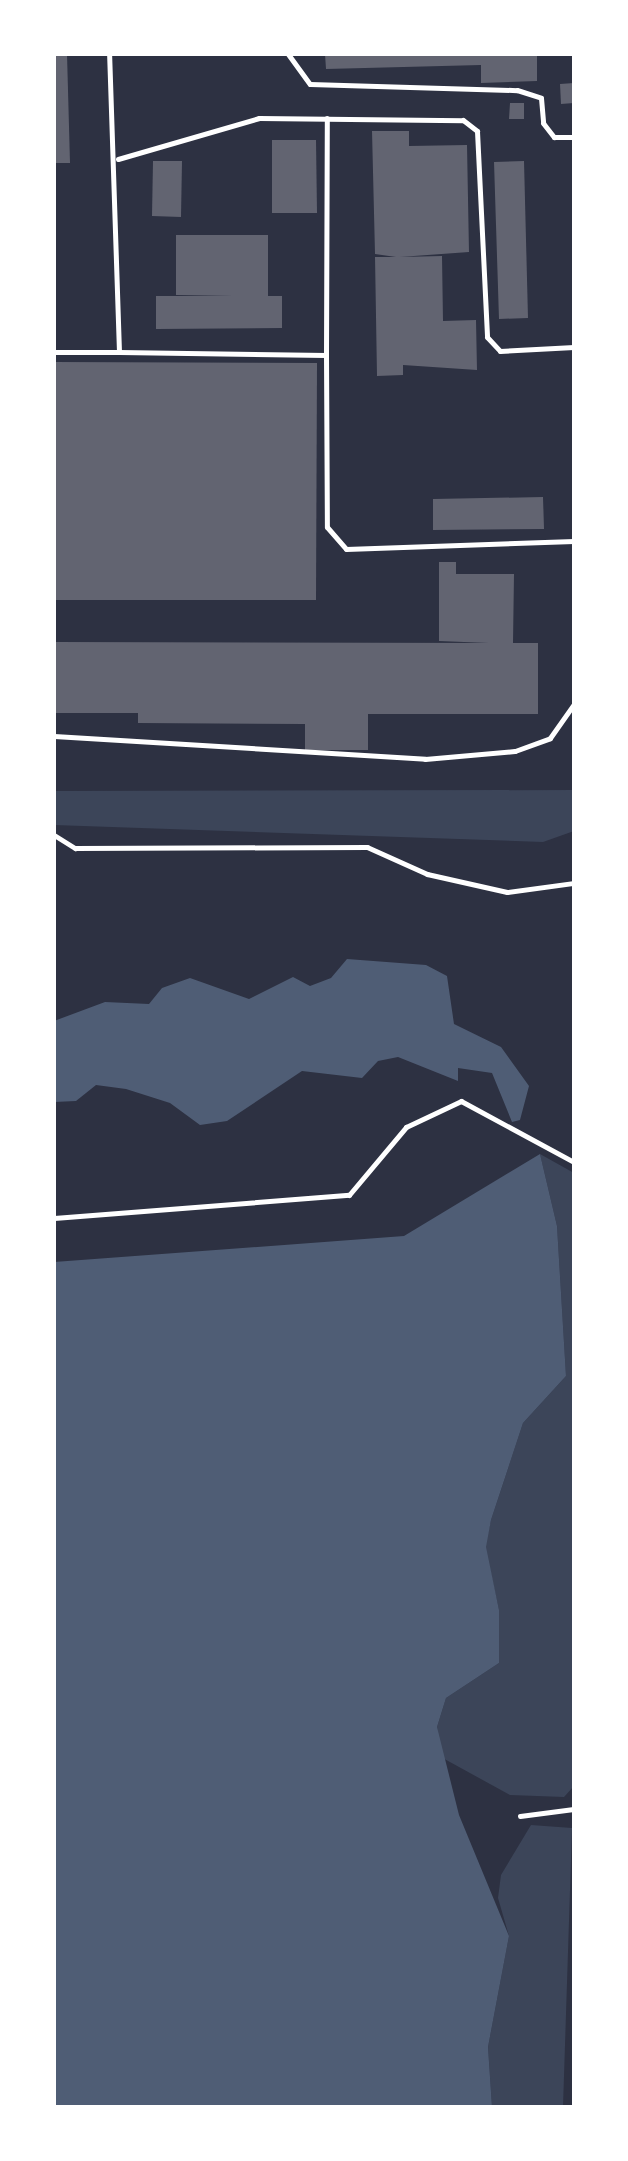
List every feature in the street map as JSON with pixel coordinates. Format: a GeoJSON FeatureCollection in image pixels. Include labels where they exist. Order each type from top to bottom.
{"type":"FeatureCollection","features":[{"type":"Feature","properties":{"kind":"lane"},"geometry":{"type":"LineString","coordinates":[[109,54],[118,159],[119,352]]}},
{"type":"Feature","properties":{"kind":"lane"},"geometry":{"type":"LineString","coordinates":[[288,54],[293,70],[310,84],[517,90],[541,98],[543,123],[554,137],[574,137]]}},
{"type":"Feature","properties":{"kind":"lane"},"geometry":{"type":"LineString","coordinates":[[118,159],[259,118],[463,120],[477,131],[487,337],[500,351],[574,347]]}},
{"type":"Feature","properties":{"kind":"lane"},"geometry":{"type":"LineString","coordinates":[[327,118],[327,527],[346,549],[574,541]]}},
{"type":"Feature","properties":{"kind":"lane"},"geometry":{"type":"LineString","coordinates":[[54,352],[326,355]]}},
{"type":"Feature","properties":{"kind":"lane"},"geometry":{"type":"LineString","coordinates":[[54,736],[425,759],[515,751],[550,738],[574,704]]}},
{"type":"Feature","properties":{"kind":"lane"},"geometry":{"type":"LineString","coordinates":[[54,835],[75,848],[367,847],[427,874],[507,892],[574,883]]}},
{"type":"Feature","properties":{"kind":"lane"},"geometry":{"type":"LineString","coordinates":[[54,1218],[349,1195],[406,1127],[461,1101],[574,1162]]}},
{"type":"Feature","properties":{"kind":"lane"},"geometry":{"type":"LineString","coordinates":[[520,1816],[574,1809]]}},
{"type":"Feature","properties":{"kind":"shaded area"},"geometry":{"type":"Polygon","coordinates":[[[574,790],[574,831],[543,842],[54,825],[54,791],[574,790]]]}},
{"type":"Feature","properties":{"kind":"shaded area"},"geometry":{"type":"Polygon","coordinates":[[[347,959],[426,965],[447,976],[454,1024],[501,1047],[529,1086],[520,1120],[512,1122],[492,1073],[458,1068],[458,1081],[398,1057],[378,1061],[362,1078],[302,1071],[227,1121],[200,1125],[170,1103],[126,1089],[96,1085],[76,1101],[54,1102],[54,1021],[105,1002],[149,1004],[162,988],[190,978],[249,999],[293,977],[310,986],[331,978],[347,959]]]}},
{"type":"Feature","properties":{"kind":"shaded area"},"geometry":{"type":"Polygon","coordinates":[[[540,1154],[574,1173],[574,1786],[564,1797],[510,1795],[439,1756],[437,1727],[446,1698],[499,1663],[499,1610],[485,1547],[491,1520],[523,1423],[566,1376],[557,1226],[540,1154]]]}},
{"type":"Feature","properties":{"kind":"shaded area"},"geometry":{"type":"Polygon","coordinates":[[[540,1154],[557,1226],[566,1376],[523,1423],[491,1520],[486,1547],[499,1610],[499,1663],[446,1698],[437,1727],[459,1815],[509,1936],[488,2047],[492,2107],[54,2107],[54,1262],[404,1236],[540,1154]]]}},
{"type":"Feature","properties":{"kind":"shaded area"},"geometry":{"type":"Polygon","coordinates":[[[531,1825],[572,1828],[563,2107],[492,2107],[488,2047],[509,1936],[498,1898],[501,1875],[531,1825]]]}},
{"type":"Feature","properties":{"kind":"building"},"geometry":{"type":"Polygon","coordinates":[[[54,54],[67,54],[70,163],[54,163],[54,54]]]}},
{"type":"Feature","properties":{"kind":"building"},"geometry":{"type":"Polygon","coordinates":[[[325,54],[537,54],[537,81],[481,83],[481,65],[326,69],[325,54]]]}},
{"type":"Feature","properties":{"kind":"building"},"geometry":{"type":"Polygon","coordinates":[[[574,83],[574,103],[561,104],[560,84],[574,83]]]}},
{"type":"Feature","properties":{"kind":"building"},"geometry":{"type":"Polygon","coordinates":[[[510,103],[524,103],[524,119],[509,119],[510,103]]]}},
{"type":"Feature","properties":{"kind":"building"},"geometry":{"type":"Polygon","coordinates":[[[372,131],[409,131],[409,146],[467,145],[469,252],[400,257],[442,256],[443,321],[476,320],[477,370],[403,365],[403,375],[377,376],[375,257],[396,257],[375,254],[372,131]]]}},
{"type":"Feature","properties":{"kind":"building"},"geometry":{"type":"Polygon","coordinates":[[[272,140],[316,140],[317,213],[272,213],[272,140]]]}},
{"type":"Feature","properties":{"kind":"building"},"geometry":{"type":"Polygon","coordinates":[[[153,161],[182,161],[181,217],[152,216],[153,161]]]}},
{"type":"Feature","properties":{"kind":"building"},"geometry":{"type":"Polygon","coordinates":[[[524,161],[528,318],[499,319],[494,162],[524,161]]]}},
{"type":"Feature","properties":{"kind":"building"},"geometry":{"type":"Polygon","coordinates":[[[176,235],[268,235],[268,296],[282,296],[282,328],[156,329],[156,296],[233,296],[176,295],[176,235]]]}},
{"type":"Feature","properties":{"kind":"building"},"geometry":{"type":"Polygon","coordinates":[[[54,362],[317,363],[316,600],[54,600],[54,362]]]}},
{"type":"Feature","properties":{"kind":"building"},"geometry":{"type":"Polygon","coordinates":[[[543,497],[544,529],[433,530],[433,499],[543,497]]]}},
{"type":"Feature","properties":{"kind":"building"},"geometry":{"type":"Polygon","coordinates":[[[439,562],[456,562],[456,574],[514,574],[513,643],[538,643],[538,714],[368,714],[368,750],[305,750],[305,724],[138,723],[138,713],[54,713],[54,642],[489,643],[439,641],[439,562]]]}}]}
